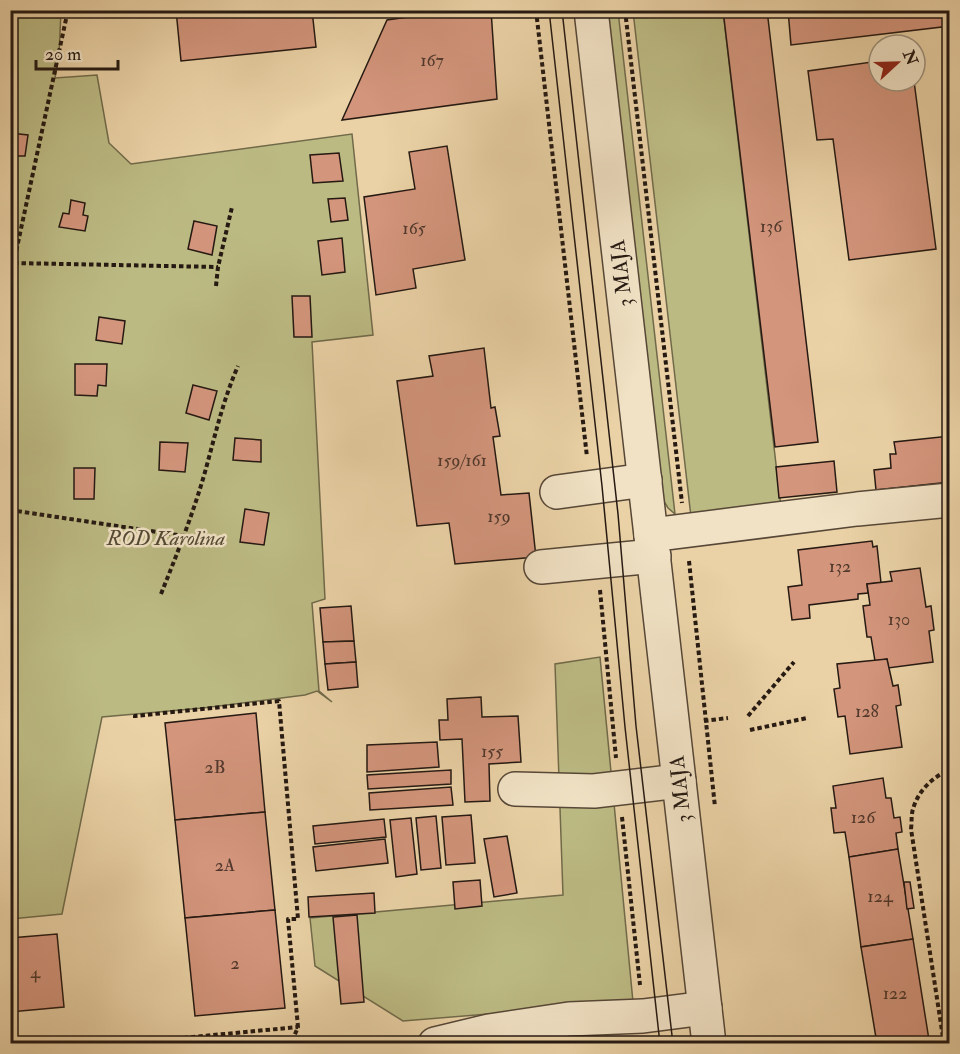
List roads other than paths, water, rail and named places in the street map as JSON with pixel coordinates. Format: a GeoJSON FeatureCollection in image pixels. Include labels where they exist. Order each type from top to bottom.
{"type":"FeatureCollection","features":[{"type":"Feature","properties":{"kind":"street","name":"3 MAJA"},"geometry":{"type":"LineString","coordinates":[[591,10],[709,1044]]}},
{"type":"Feature","properties":{"kind":"street"},"geometry":{"type":"LineString","coordinates":[[557,492],[645,480]]}},
{"type":"Feature","properties":{"kind":"street"},"geometry":{"type":"LineString","coordinates":[[541,567],[598,561],[652,545],[857,509],[950,500]]}},
{"type":"Feature","properties":{"kind":"street"},"geometry":{"type":"LineString","coordinates":[[515,789],[594,791],[680,781]]}},
{"type":"Feature","properties":{"kind":"street"},"geometry":{"type":"LineString","coordinates":[[435,1044],[489,1031],[569,1019],[643,1016],[705,1008]]}},
{"type":"Feature","properties":{"kind":"tram line"},"geometry":{"type":"LineString","coordinates":[[549,10],[602,486],[625,727],[660,1044]]}},
{"type":"Feature","properties":{"kind":"tram line"},"geometry":{"type":"LineString","coordinates":[[562,10],[618,514],[636,726],[673,1044]]}},
{"type":"Feature","properties":{"kind":"park label","name":"ROD Karolina"},"geometry":{"type":"Point","coordinates":[166,538]}}]}
